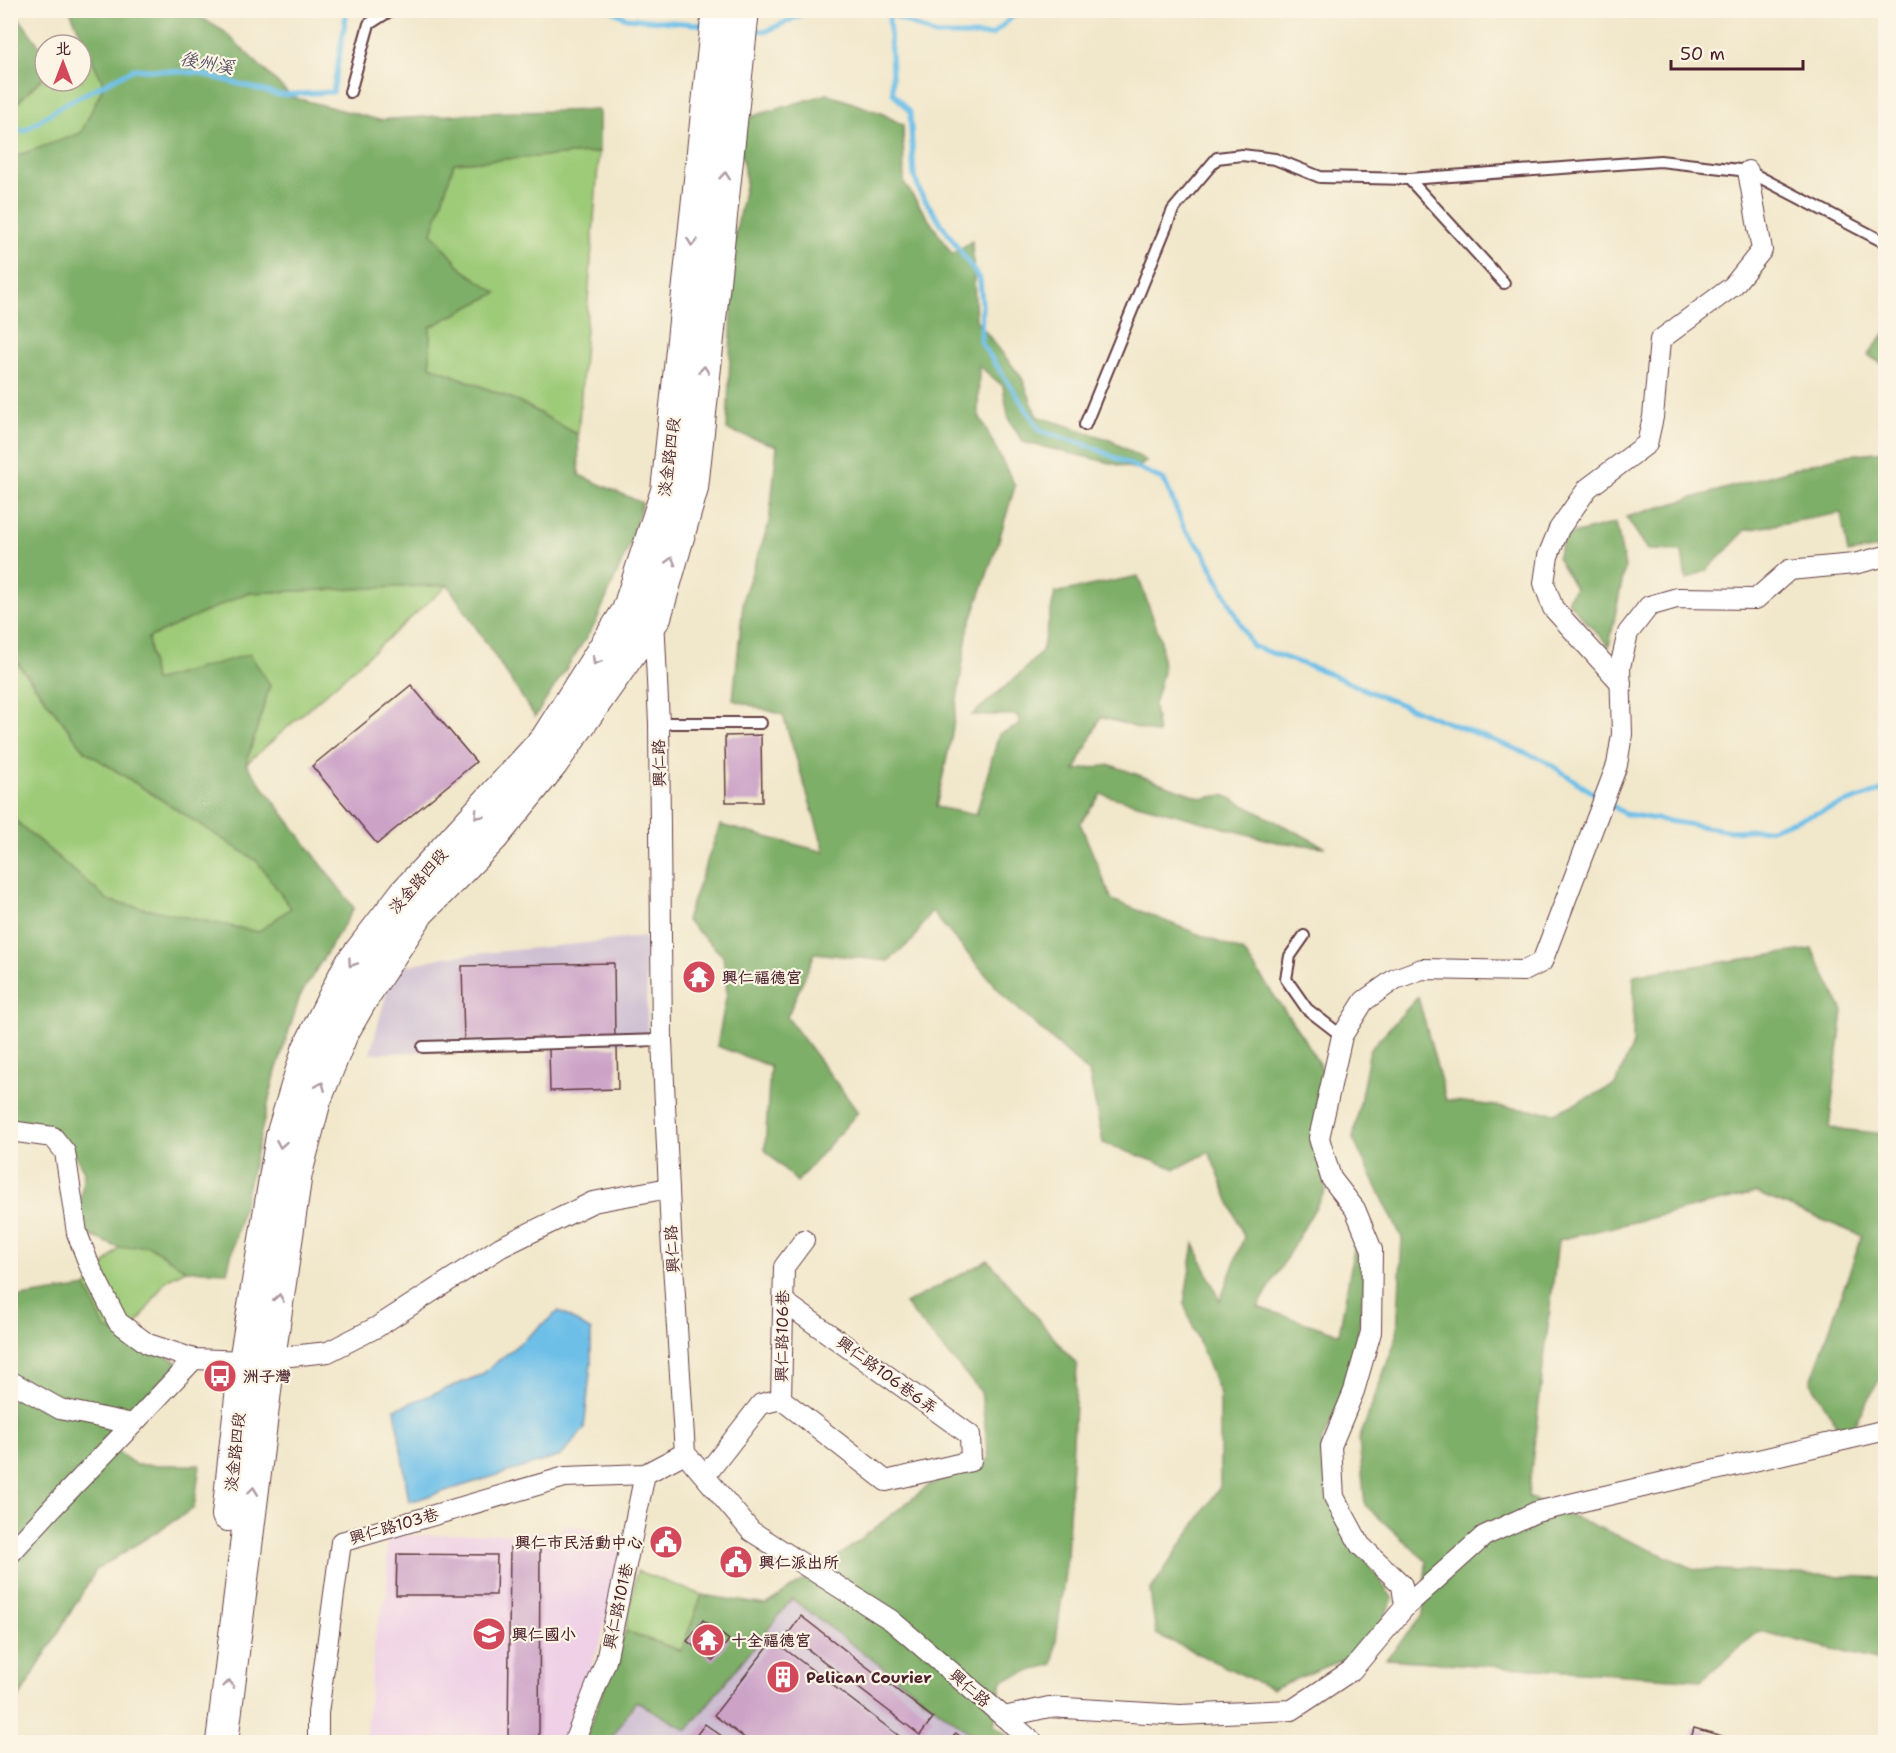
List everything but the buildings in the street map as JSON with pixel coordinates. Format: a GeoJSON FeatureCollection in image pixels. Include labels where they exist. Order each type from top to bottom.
{"type":"FeatureCollection","features":[{"type":"Feature","properties":{"kind":"main road"},"geometry":{"type":"LineString","coordinates":[[718,10],[726,60]]}},
{"type":"Feature","properties":{"kind":"main road"},"geometry":{"type":"LineString","coordinates":[[726,60],[743,10]]}},
{"type":"Feature","properties":{"kind":"main road","name":"淡金路四段"},"geometry":{"type":"LineString","coordinates":[[200,1743],[229,1511],[257,1359],[296,1173],[315,1100],[342,1033],[362,998],[420,910],[493,836],[552,763],[641,614],[692,488],[726,60]]}},
{"type":"Feature","properties":{"kind":"main road","name":"淡金路四段"},"geometry":{"type":"LineString","coordinates":[[222,1743],[257,1359]]}},
{"type":"Feature","properties":{"kind":"street"},"geometry":{"type":"LineString","coordinates":[[1621,683],[1553,608],[1544,583],[1548,556],[1559,529],[1588,488],[1647,444],[1653,417],[1660,340],[1733,286],[1762,250],[1748,171]]}},
{"type":"Feature","properties":{"kind":"street"},"geometry":{"type":"LineString","coordinates":[[1405,1607],[1402,1585],[1360,1545],[1334,1497],[1331,1446],[1354,1391],[1371,1332],[1372,1250],[1355,1209],[1331,1178],[1319,1138],[1342,1036],[1364,1000],[1395,979],[1422,969],[1524,971],[1542,962],[1617,765],[1622,734],[1620,667],[1628,633],[1649,606],[1677,598],[1756,599],[1789,570],[1854,564],[1886,556]]}},
{"type":"Feature","properties":{"kind":"street","name":"興仁路"},"geometry":{"type":"LineString","coordinates":[[641,614],[659,723],[662,1040],[685,1453],[751,1531],[891,1620],[1033,1743]]}},
{"type":"Feature","properties":{"kind":"street"},"geometry":{"type":"LineString","coordinates":[[10,1131],[53,1137],[65,1152],[77,1233],[90,1267],[118,1322],[148,1344],[194,1359],[257,1359],[328,1352],[377,1327],[501,1247],[593,1202],[669,1188]]}},
{"type":"Feature","properties":{"kind":"street","name":"興仁路106巷"},"geometry":{"type":"LineString","coordinates":[[705,1476],[761,1404],[781,1399],[784,1267],[804,1240]]}},
{"type":"Feature","properties":{"kind":"street","name":"興仁路106巷6弄"},"geometry":{"type":"LineString","coordinates":[[781,1399],[886,1481],[971,1461],[970,1435],[783,1301]]}},
{"type":"Feature","properties":{"kind":"street"},"geometry":{"type":"LineString","coordinates":[[10,1554],[194,1359]]}},
{"type":"Feature","properties":{"kind":"street"},"geometry":{"type":"LineString","coordinates":[[10,1381],[60,1409],[133,1424]]}},
{"type":"Feature","properties":{"kind":"street"},"geometry":{"type":"LineString","coordinates":[[1004,1717],[1049,1707],[1180,1715],[1292,1710],[1352,1670],[1405,1607],[1484,1536],[1536,1512],[1886,1430]]}},
{"type":"Feature","properties":{"kind":"street"},"geometry":{"type":"LineString","coordinates":[[645,1474],[685,1453]]}},
{"type":"Feature","properties":{"kind":"street","name":"興仁路103巷"},"geometry":{"type":"LineString","coordinates":[[318,1743],[318,1713],[341,1542],[565,1477],[645,1474]]}},
{"type":"Feature","properties":{"kind":"street","name":"興仁路101巷"},"geometry":{"type":"LineString","coordinates":[[574,1743],[606,1661],[645,1474]]}},
{"type":"Feature","properties":{"kind":"lane"},"geometry":{"type":"LineString","coordinates":[[350,92],[369,24],[391,10]]}},
{"type":"Feature","properties":{"kind":"lane"},"geometry":{"type":"LineString","coordinates":[[1085,425],[1173,210],[1217,158],[1242,155],[1275,159],[1320,177],[1409,179],[1660,161],[1748,171],[1886,243]]}},
{"type":"Feature","properties":{"kind":"lane"},"geometry":{"type":"LineString","coordinates":[[1409,179],[1504,283]]}},
{"type":"Feature","properties":{"kind":"lane"},"geometry":{"type":"LineString","coordinates":[[659,723],[761,723]]}},
{"type":"Feature","properties":{"kind":"lane"},"geometry":{"type":"LineString","coordinates":[[1304,936],[1290,956],[1286,979],[1307,1009],[1342,1036]]}},
{"type":"Feature","properties":{"kind":"lane"},"geometry":{"type":"LineString","coordinates":[[423,1047],[662,1040]]}},
{"type":"Feature","properties":{"kind":"shaded area"},"geometry":{"type":"Polygon","coordinates":[[[645,937],[648,1042],[370,1054],[387,991],[405,966],[445,957],[645,937]]]}},
{"type":"Feature","properties":{"kind":"shaded area","name":"興仁國小"},"geometry":{"type":"Polygon","coordinates":[[[565,1524],[623,1537],[601,1639],[581,1697],[562,1742],[365,1742],[376,1629],[387,1594],[387,1536],[560,1532],[565,1524]]]}},
{"type":"Feature","properties":{"kind":"shaded area"},"geometry":{"type":"Polygon","coordinates":[[[792,1599],[982,1742],[609,1742],[636,1701],[687,1730],[792,1599]]]}},
{"type":"Feature","properties":{"kind":"green space"},"geometry":{"type":"Polygon","coordinates":[[[10,11],[14,11],[33,37],[33,87],[11,109],[10,11]]]}},
{"type":"Feature","properties":{"kind":"green space"},"geometry":{"type":"Polygon","coordinates":[[[70,11],[190,11],[225,32],[292,97],[379,120],[479,113],[599,110],[599,152],[454,163],[432,233],[463,270],[497,293],[430,327],[430,366],[520,402],[578,435],[579,475],[642,503],[629,546],[595,624],[535,717],[448,585],[247,593],[148,638],[154,681],[250,654],[270,685],[246,764],[354,908],[300,996],[276,1071],[227,1272],[186,1270],[148,1245],[119,1248],[84,1233],[80,1207],[84,1171],[66,1140],[11,1136],[11,817],[109,901],[258,932],[291,908],[257,861],[85,751],[11,654],[11,158],[81,133],[104,85],[93,61],[93,33],[80,33],[70,11]]]}},
{"type":"Feature","properties":{"kind":"green space"},"geometry":{"type":"Polygon","coordinates":[[[93,61],[104,85],[81,133],[11,158],[11,109],[33,87],[33,93],[93,93],[93,61]]]}},
{"type":"Feature","properties":{"kind":"green space"},"geometry":{"type":"Polygon","coordinates":[[[827,94],[881,113],[903,125],[904,183],[952,254],[972,241],[976,320],[1022,378],[1037,416],[1110,440],[1147,461],[1136,469],[1023,442],[1009,420],[1003,386],[979,366],[978,413],[1015,486],[968,629],[951,739],[936,807],[976,815],[999,734],[1021,725],[1017,715],[972,715],[1022,672],[1042,651],[1055,593],[1138,576],[1161,640],[1163,672],[1154,705],[1158,734],[1101,717],[1075,770],[1111,765],[1202,798],[1224,795],[1325,847],[1276,842],[1101,794],[1080,823],[1112,900],[1244,952],[1302,1036],[1325,1074],[1325,1191],[1258,1307],[1339,1334],[1357,1233],[1368,1252],[1353,1375],[1321,1443],[1334,1516],[1393,1599],[1369,1649],[1272,1689],[1156,1634],[1150,1591],[1220,1487],[1220,1395],[1184,1304],[1194,1244],[1220,1301],[1244,1237],[1209,1152],[1176,1169],[1103,1143],[1089,1073],[1005,997],[931,911],[913,940],[888,961],[815,953],[787,1017],[858,1112],[797,1182],[765,1150],[770,1066],[717,1046],[727,993],[723,956],[686,920],[720,825],[825,852],[783,715],[733,700],[744,595],[769,524],[777,446],[727,430],[735,235],[746,182],[739,138],[746,118],[827,94]]]}},
{"type":"Feature","properties":{"kind":"green space"},"geometry":{"type":"Polygon","coordinates":[[[599,152],[578,435],[520,402],[430,366],[430,327],[496,293],[463,270],[431,233],[454,163],[599,152]]]}},
{"type":"Feature","properties":{"kind":"green space"},"geometry":{"type":"Polygon","coordinates":[[[1885,333],[1885,366],[1868,355],[1885,333]]]}},
{"type":"Feature","properties":{"kind":"green space"},"geometry":{"type":"Polygon","coordinates":[[[1885,451],[1885,547],[1848,553],[1841,513],[1746,530],[1707,570],[1686,580],[1682,551],[1648,550],[1626,517],[1839,456],[1885,451]]]}},
{"type":"Feature","properties":{"kind":"green space"},"geometry":{"type":"Polygon","coordinates":[[[1616,523],[1625,567],[1609,646],[1567,601],[1575,588],[1557,557],[1565,536],[1616,523]]]}},
{"type":"Feature","properties":{"kind":"green space"},"geometry":{"type":"Polygon","coordinates":[[[448,585],[246,764],[270,685],[154,681],[148,638],[246,593],[448,585]]]}},
{"type":"Feature","properties":{"kind":"green space"},"geometry":{"type":"Polygon","coordinates":[[[10,654],[85,751],[257,861],[291,908],[258,932],[109,901],[11,817],[10,654]]]}},
{"type":"Feature","properties":{"kind":"green space"},"geometry":{"type":"Polygon","coordinates":[[[1812,949],[1843,1011],[1829,1128],[1885,1134],[1885,1370],[1845,1440],[1811,1382],[1862,1236],[1756,1193],[1558,1240],[1528,1497],[1695,1569],[1885,1578],[1885,1662],[1759,1631],[1701,1680],[1386,1659],[1423,1615],[1426,1561],[1365,1505],[1359,1440],[1397,1336],[1402,1238],[1353,1139],[1370,1049],[1418,997],[1446,1100],[1555,1113],[1615,1085],[1633,1044],[1634,975],[1812,949]]]}},
{"type":"Feature","properties":{"kind":"green space"},"geometry":{"type":"Polygon","coordinates":[[[148,1245],[186,1270],[166,1280],[129,1336],[105,1330],[86,1287],[119,1248],[148,1245]]]}},
{"type":"Feature","properties":{"kind":"green space"},"geometry":{"type":"Polygon","coordinates":[[[988,1260],[1077,1365],[1067,1557],[1053,1664],[1002,1680],[994,1725],[1016,1742],[982,1742],[792,1599],[687,1730],[636,1701],[609,1742],[584,1742],[625,1631],[681,1651],[702,1595],[766,1605],[844,1552],[931,1484],[989,1459],[981,1392],[905,1304],[988,1260]]]}},
{"type":"Feature","properties":{"kind":"green space"},"geometry":{"type":"Polygon","coordinates":[[[86,1287],[105,1329],[129,1336],[179,1363],[102,1440],[136,1465],[200,1465],[194,1508],[96,1570],[11,1711],[11,1314],[20,1297],[86,1287]]]}},
{"type":"Feature","properties":{"kind":"green space"},"geometry":{"type":"Polygon","coordinates":[[[637,1571],[702,1595],[682,1651],[625,1631],[637,1571]]]}},
{"type":"Feature","properties":{"kind":"water"},"geometry":{"type":"Polygon","coordinates":[[[559,1311],[591,1331],[591,1364],[584,1429],[561,1456],[409,1502],[395,1409],[481,1375],[559,1311]]]}},
{"type":"Feature","properties":{"kind":"waterway","name":"後州溪"},"geometry":{"type":"LineString","coordinates":[[10,123],[24,131],[63,105],[134,69],[199,73],[279,95],[333,92],[347,10]]}},
{"type":"Feature","properties":{"kind":"waterway","name":"後州溪"},"geometry":{"type":"LineString","coordinates":[[611,10],[626,18],[706,25]]}},
{"type":"Feature","properties":{"kind":"waterway","name":"後州溪"},"geometry":{"type":"LineString","coordinates":[[751,30],[767,31],[811,10]]}},
{"type":"Feature","properties":{"kind":"waterway","name":"後州溪"},"geometry":{"type":"LineString","coordinates":[[882,10],[935,35],[992,35],[1020,10]]}},
{"type":"Feature","properties":{"kind":"waterway"},"geometry":{"type":"LineString","coordinates":[[889,15],[893,93],[910,112],[914,176],[921,194],[980,280],[981,342],[1041,431],[1092,447],[1164,480],[1185,530],[1203,551],[1252,646],[1323,671],[1382,697],[1544,760],[1599,797]]}},
{"type":"Feature","properties":{"kind":"waterway"},"geometry":{"type":"LineString","coordinates":[[1607,802],[1625,814],[1730,831],[1771,829],[1886,789]]}},
{"type":"Feature","properties":{"kind":"place","name":"興仁福德宮"},"geometry":{"type":"Point","coordinates":[699,977]}},
{"type":"Feature","properties":{"kind":"place","name":"洲子灣"},"geometry":{"type":"Point","coordinates":[220,1376]}},
{"type":"Feature","properties":{"kind":"place","name":"興仁市民活動中心"},"geometry":{"type":"Point","coordinates":[666,1542]}},
{"type":"Feature","properties":{"kind":"place","name":"興仁派出所"},"geometry":{"type":"Point","coordinates":[736,1562]}},
{"type":"Feature","properties":{"kind":"place","name":"興仁國小"},"geometry":{"type":"Point","coordinates":[489,1634]}},
{"type":"Feature","properties":{"kind":"place","name":"十全福德宮"},"geometry":{"type":"Point","coordinates":[708,1640]}},
{"type":"Feature","properties":{"kind":"place","name":"Pelican Courier"},"geometry":{"type":"Point","coordinates":[783,1677]}}]}
